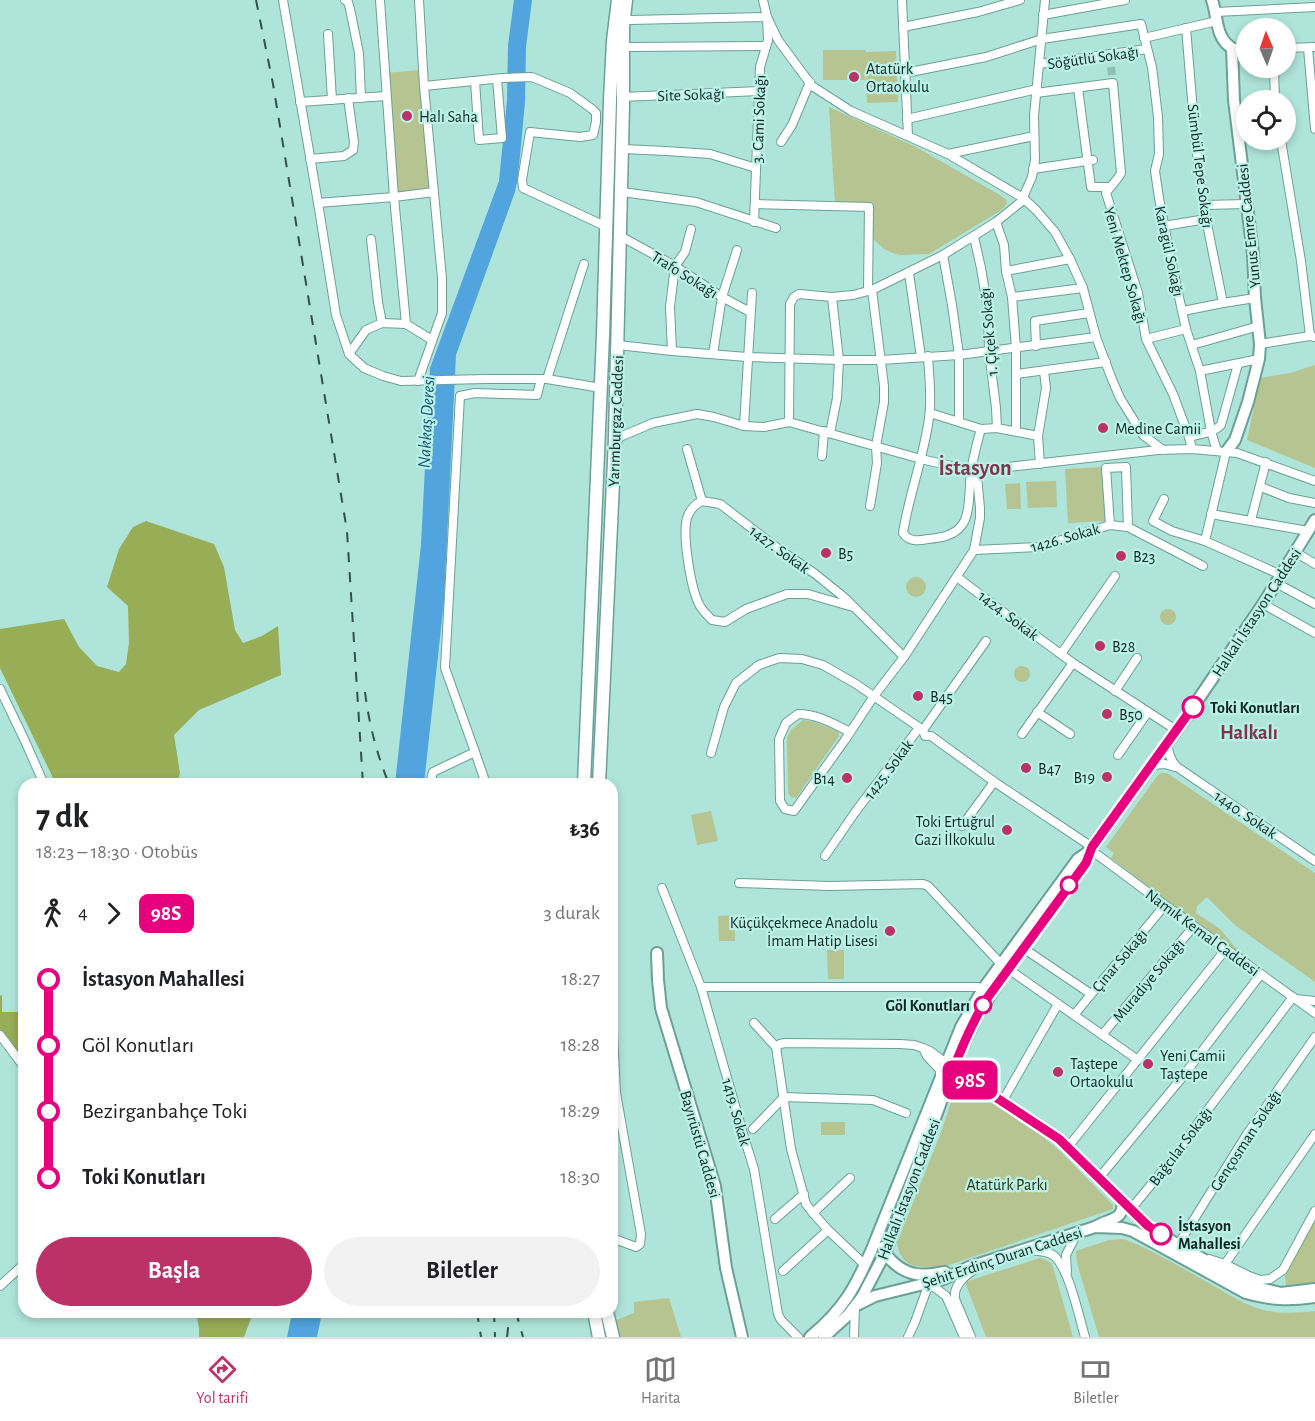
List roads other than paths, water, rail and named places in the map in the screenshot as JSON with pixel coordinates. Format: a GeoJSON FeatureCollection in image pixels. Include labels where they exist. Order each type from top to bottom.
{"type":"FeatureCollection","features":[{"type":"Feature","properties":{"kind":"main road"},"geometry":{"type":"LineString","coordinates":[[610,0],[608,18],[612,68]]}},
{"type":"Feature","properties":{"kind":"main road"},"geometry":{"type":"LineString","coordinates":[[612,68],[618,0]]}},
{"type":"Feature","properties":{"kind":"main road"},"geometry":{"type":"LineString","coordinates":[[625,52],[622,27],[626,0]]}},
{"type":"Feature","properties":{"kind":"main road"},"geometry":{"type":"LineString","coordinates":[[625,52],[633,0]]}},
{"type":"Feature","properties":{"kind":"main road","name":"Yunus Emre Caddesi"},"geometry":{"type":"LineString","coordinates":[[1212,0],[1221,38],[1232,48],[1234,100],[1254,254],[1255,298],[1260,344],[1259,359],[1238,434],[1235,440],[1221,451]]}},
{"type":"Feature","properties":{"kind":"main road","name":"Yarımburgaz Caddesi"},"geometry":{"type":"LineString","coordinates":[[599,778],[615,439],[625,52]]}},
{"type":"Feature","properties":{"kind":"main road","name":"Yarımburgaz Caddesi"},"geometry":{"type":"LineString","coordinates":[[584,778],[612,68]]}},
{"type":"Feature","properties":{"kind":"main road"},"geometry":{"type":"LineString","coordinates":[[603,344],[618,345]]}},
{"type":"Feature","properties":{"kind":"main road","name":"Halkalı İstasyon Caddesi"},"geometry":{"type":"LineString","coordinates":[[949,1068],[958,1056],[978,1014],[1078,859],[1091,848],[1152,765],[1263,604],[1312,525]]}},
{"type":"Feature","properties":{"kind":"main road","name":"Halkalı İstasyon Caddesi"},"geometry":{"type":"LineString","coordinates":[[824,1337],[848,1315],[862,1297],[885,1253],[961,1027],[983,989],[1008,968],[1086,863],[1091,848]]}},
{"type":"Feature","properties":{"kind":"main road","name":"Bayırüstü Caddesi"},"geometry":{"type":"LineString","coordinates":[[657,952],[661,1008],[715,1186],[726,1268],[742,1337]]}},
{"type":"Feature","properties":{"kind":"main road"},"geometry":{"type":"LineString","coordinates":[[940,1080],[949,1068],[1059,1139],[1148,1226],[1191,1253],[1251,1286],[1281,1293],[1315,1289]]}},
{"type":"Feature","properties":{"kind":"main road","name":"Halkalı İstasyon Caddesi"},"geometry":{"type":"LineString","coordinates":[[810,1337],[835,1314],[858,1281],[940,1080]]}},
{"type":"Feature","properties":{"kind":"main road"},"geometry":{"type":"LineString","coordinates":[[910,1155],[909,1169],[884,1236],[885,1253],[900,1267],[917,1274],[932,1274],[969,1267]]}},
{"type":"Feature","properties":{"kind":"main road"},"geometry":{"type":"LineString","coordinates":[[1095,1227],[1120,1216],[1122,1201]]}},
{"type":"Feature","properties":{"kind":"main road"},"geometry":{"type":"LineString","coordinates":[[1133,1231],[1129,1226],[1129,1221],[1133,1217],[1143,1220]]}},
{"type":"Feature","properties":{"kind":"main road","name":"Şehit Erdinç Duran Caddesi"},"geometry":{"type":"LineString","coordinates":[[855,1306],[874,1296],[944,1279],[969,1267],[1095,1227],[1122,1228],[1133,1231],[1246,1293],[1283,1301],[1315,1298]]}},
{"type":"Feature","properties":{"kind":"main road"},"geometry":{"type":"LineString","coordinates":[[595,1318],[599,1337]]}},
{"type":"Feature","properties":{"kind":"main road"},"geometry":{"type":"LineString","coordinates":[[608,1318],[613,1337]]}},
{"type":"Feature","properties":{"kind":"street"},"geometry":{"type":"LineString","coordinates":[[283,0],[336,315],[349,354],[364,368],[401,381],[544,379],[601,388]]}},
{"type":"Feature","properties":{"kind":"street"},"geometry":{"type":"LineString","coordinates":[[345,0],[350,9],[359,53],[361,98]]}},
{"type":"Feature","properties":{"kind":"street"},"geometry":{"type":"LineString","coordinates":[[380,0],[394,197],[406,324]]}},
{"type":"Feature","properties":{"kind":"street"},"geometry":{"type":"LineString","coordinates":[[418,381],[442,313],[442,279],[424,86],[419,0]]}},
{"type":"Feature","properties":{"kind":"street"},"geometry":{"type":"LineString","coordinates":[[763,0],[767,17],[778,40],[812,86],[851,111],[948,154],[1023,198],[1036,210],[1055,232],[1083,288],[1096,337],[1115,387],[1143,435],[1163,450]]}},
{"type":"Feature","properties":{"kind":"street"},"geometry":{"type":"LineString","coordinates":[[902,0],[908,136]]}},
{"type":"Feature","properties":{"kind":"street"},"geometry":{"type":"LineString","coordinates":[[903,27],[978,12],[1020,0]]}},
{"type":"Feature","properties":{"kind":"street"},"geometry":{"type":"LineString","coordinates":[[789,422],[790,304],[794,297],[799,294],[832,297],[853,295],[870,290],[943,255],[974,237],[1022,202],[1033,169],[1036,91],[1045,0]]}},
{"type":"Feature","properties":{"kind":"street"},"geometry":{"type":"LineString","coordinates":[[1043,15],[1125,0]]}},
{"type":"Feature","properties":{"kind":"street","name":"Söğütlü Sokağı"},"geometry":{"type":"LineString","coordinates":[[1144,38],[1186,28],[1216,16],[1315,7]]}},
{"type":"Feature","properties":{"kind":"street"},"geometry":{"type":"LineString","coordinates":[[630,20],[767,17]]}},
{"type":"Feature","properties":{"kind":"street","name":"3. Cami Sokağı"},"geometry":{"type":"LineString","coordinates":[[754,222],[760,67],[768,40],[767,17]]}},
{"type":"Feature","properties":{"kind":"street"},"geometry":{"type":"LineString","coordinates":[[905,73],[986,57],[1042,39],[1141,24],[1144,38]]}},
{"type":"Feature","properties":{"kind":"street","name":"Sümbül Tepe Sokağı"},"geometry":{"type":"LineString","coordinates":[[1186,28],[1196,147],[1206,219],[1223,303]]}},
{"type":"Feature","properties":{"kind":"street"},"geometry":{"type":"LineString","coordinates":[[328,33],[332,99]]}},
{"type":"Feature","properties":{"kind":"street","name":"Karagül Sokağı"},"geometry":{"type":"LineString","coordinates":[[1144,38],[1152,67],[1158,117],[1159,154],[1155,171],[1164,226],[1186,329],[1200,371],[1211,431],[1221,451]]}},
{"type":"Feature","properties":{"kind":"street"},"geometry":{"type":"LineString","coordinates":[[625,52],[766,46]]}},
{"type":"Feature","properties":{"kind":"street"},"geometry":{"type":"LineString","coordinates":[[1296,48],[1311,47],[1315,129]]}},
{"type":"Feature","properties":{"kind":"street","name":"Söğütlü Sokağı"},"geometry":{"type":"LineString","coordinates":[[1039,64],[1147,49]]}},
{"type":"Feature","properties":{"kind":"street"},"geometry":{"type":"LineString","coordinates":[[424,86],[532,77],[570,93],[592,109],[596,113],[593,135],[580,137],[530,132],[522,180],[523,188],[607,227]]}},
{"type":"Feature","properties":{"kind":"street"},"geometry":{"type":"LineString","coordinates":[[475,81],[479,140],[502,138],[500,79]]}},
{"type":"Feature","properties":{"kind":"street"},"geometry":{"type":"LineString","coordinates":[[781,142],[792,124],[810,82]]}},
{"type":"Feature","properties":{"kind":"street","name":"Yeni Mektep Sokağı"},"geometry":{"type":"LineString","coordinates":[[907,119],[1036,91],[1113,83],[1121,173],[1106,193],[1138,293],[1146,339],[1173,394],[1192,449]]}},
{"type":"Feature","properties":{"kind":"street"},"geometry":{"type":"LineString","coordinates":[[1078,88],[1090,161],[1091,187],[1110,187]]}},
{"type":"Feature","properties":{"kind":"street","name":"Site Sokağı"},"geometry":{"type":"LineString","coordinates":[[623,97],[759,91]]}},
{"type":"Feature","properties":{"kind":"street"},"geometry":{"type":"LineString","coordinates":[[300,102],[386,96]]}},
{"type":"Feature","properties":{"kind":"street"},"geometry":{"type":"LineString","coordinates":[[310,159],[344,156],[353,150],[348,98]]}},
{"type":"Feature","properties":{"kind":"street"},"geometry":{"type":"LineString","coordinates":[[948,154],[1034,136]]}},
{"type":"Feature","properties":{"kind":"street"},"geometry":{"type":"LineString","coordinates":[[622,149],[710,154],[756,168]]}},
{"type":"Feature","properties":{"kind":"street"},"geometry":{"type":"LineString","coordinates":[[1260,344],[1313,336],[1283,150]]}},
{"type":"Feature","properties":{"kind":"street"},"geometry":{"type":"LineString","coordinates":[[1033,169],[1090,161]]}},
{"type":"Feature","properties":{"kind":"street"},"geometry":{"type":"LineString","coordinates":[[318,202],[434,192]]}},
{"type":"Feature","properties":{"kind":"street"},"geometry":{"type":"LineString","coordinates":[[622,192],[696,202],[776,228]]}},
{"type":"Feature","properties":{"kind":"street"},"geometry":{"type":"LineString","coordinates":[[755,204],[869,207],[870,290],[884,386],[884,402],[876,446],[877,463],[870,506]]}},
{"type":"Feature","properties":{"kind":"street"},"geometry":{"type":"LineString","coordinates":[[1205,205],[1246,204]]}},
{"type":"Feature","properties":{"kind":"street"},"geometry":{"type":"LineString","coordinates":[[1164,226],[1206,219]]}},
{"type":"Feature","properties":{"kind":"street"},"geometry":{"type":"LineString","coordinates":[[996,222],[1004,245],[1006,271],[1012,297],[1016,348],[1016,431]]}},
{"type":"Feature","properties":{"kind":"street"},"geometry":{"type":"LineString","coordinates":[[672,351],[670,307],[675,266],[685,252],[691,229]]}},
{"type":"Feature","properties":{"kind":"street","name":"Trafo Sokağı"},"geometry":{"type":"LineString","coordinates":[[620,236],[675,266],[722,297],[750,312]]}},
{"type":"Feature","properties":{"kind":"street","name":"1. Çiçek Sokağı"},"geometry":{"type":"LineString","coordinates":[[974,237],[988,310],[989,351],[997,428]]}},
{"type":"Feature","properties":{"kind":"street"},"geometry":{"type":"LineString","coordinates":[[370,239],[382,323]]}},
{"type":"Feature","properties":{"kind":"street"},"geometry":{"type":"LineString","coordinates":[[713,354],[722,297],[737,249]]}},
{"type":"Feature","properties":{"kind":"street"},"geometry":{"type":"LineString","coordinates":[[943,255],[959,355],[959,421]]}},
{"type":"Feature","properties":{"kind":"street"},"geometry":{"type":"LineString","coordinates":[[1006,271],[1070,260]]}},
{"type":"Feature","properties":{"kind":"street"},"geometry":{"type":"LineString","coordinates":[[484,778],[445,668],[460,396],[475,393],[537,394],[584,264]]}},
{"type":"Feature","properties":{"kind":"street"},"geometry":{"type":"LineString","coordinates":[[909,273],[924,356],[930,413],[921,459],[906,511],[903,533],[906,537],[917,541],[939,538],[954,533],[963,524],[981,429]]}},
{"type":"Feature","properties":{"kind":"street"},"geometry":{"type":"LineString","coordinates":[[1012,297],[1083,288]]}},
{"type":"Feature","properties":{"kind":"street"},"geometry":{"type":"LineString","coordinates":[[744,426],[752,293]]}},
{"type":"Feature","properties":{"kind":"street"},"geometry":{"type":"LineString","coordinates":[[822,456],[837,398],[839,360],[832,297]]}},
{"type":"Feature","properties":{"kind":"street"},"geometry":{"type":"LineString","coordinates":[[1183,312],[1255,298]]}},
{"type":"Feature","properties":{"kind":"street"},"geometry":{"type":"LineString","coordinates":[[1036,346],[1035,321],[1089,313]]}},
{"type":"Feature","properties":{"kind":"street"},"geometry":{"type":"LineString","coordinates":[[349,354],[366,330],[382,323],[406,324],[432,340]]}},
{"type":"Feature","properties":{"kind":"street"},"geometry":{"type":"LineString","coordinates":[[1192,345],[1259,326]]}},
{"type":"Feature","properties":{"kind":"street"},"geometry":{"type":"LineString","coordinates":[[1146,339],[1186,329]]}},
{"type":"Feature","properties":{"kind":"street"},"geometry":{"type":"LineString","coordinates":[[618,345],[747,357],[881,360],[959,355],[1096,337]]}},
{"type":"Feature","properties":{"kind":"street"},"geometry":{"type":"LineString","coordinates":[[1200,371],[1259,359]]}},
{"type":"Feature","properties":{"kind":"street"},"geometry":{"type":"LineString","coordinates":[[1016,374],[1106,362]]}},
{"type":"Feature","properties":{"kind":"street"},"geometry":{"type":"LineString","coordinates":[[1189,437],[1211,431],[1221,425],[1238,364]]}},
{"type":"Feature","properties":{"kind":"street"},"geometry":{"type":"LineString","coordinates":[[1040,464],[1038,436],[1046,388],[1044,371]]}},
{"type":"Feature","properties":{"kind":"street"},"geometry":{"type":"LineString","coordinates":[[930,413],[981,429],[997,428],[1038,436]]}},
{"type":"Feature","properties":{"kind":"street"},"geometry":{"type":"LineString","coordinates":[[615,439],[653,423],[697,414],[744,426],[764,427],[789,422],[974,474],[1040,464],[1163,450],[1192,449],[1237,453],[1315,481]]}},
{"type":"Feature","properties":{"kind":"street"},"geometry":{"type":"LineString","coordinates":[[687,449],[702,501]]}},
{"type":"Feature","properties":{"kind":"street"},"geometry":{"type":"LineString","coordinates":[[1204,541],[1211,514],[1221,451]]}},
{"type":"Feature","properties":{"kind":"street"},"geometry":{"type":"LineString","coordinates":[[1251,520],[1266,462]]}},
{"type":"Feature","properties":{"kind":"street"},"geometry":{"type":"LineString","coordinates":[[1110,525],[1107,468],[1126,468],[1128,527]]}},
{"type":"Feature","properties":{"kind":"street"},"geometry":{"type":"LineString","coordinates":[[850,732],[807,714],[798,714],[786,723],[779,739],[780,801],[785,809],[794,811],[904,657],[974,550],[980,518],[974,474]]}},
{"type":"Feature","properties":{"kind":"street"},"geometry":{"type":"LineString","coordinates":[[1261,487],[1289,498],[1315,503]]}},
{"type":"Feature","properties":{"kind":"street"},"geometry":{"type":"LineString","coordinates":[[1164,499],[1154,521],[1172,531],[1204,541],[1278,579],[1315,604]]}},
{"type":"Feature","properties":{"kind":"street","name":"1427. Sokak"},"geometry":{"type":"LineString","coordinates":[[853,607],[808,594],[787,594],[746,609],[725,622],[712,620],[699,605],[688,567],[687,517],[694,506],[702,501],[720,504],[814,573],[853,607],[904,657]]}},
{"type":"Feature","properties":{"kind":"street"},"geometry":{"type":"LineString","coordinates":[[1211,514],[1287,528],[1312,525]]}},
{"type":"Feature","properties":{"kind":"street","name":"1426. Sokak"},"geometry":{"type":"LineString","coordinates":[[974,550],[1039,547],[1110,525],[1128,527],[1203,566]]}},
{"type":"Feature","properties":{"kind":"street"},"geometry":{"type":"LineString","coordinates":[[1295,552],[1315,564]]}},
{"type":"Feature","properties":{"kind":"street","name":"1424. Sokak"},"geometry":{"type":"LineString","coordinates":[[957,576],[1073,663],[1176,730]]}},
{"type":"Feature","properties":{"kind":"street"},"geometry":{"type":"LineString","coordinates":[[1061,654],[1114,576]]}},
{"type":"Feature","properties":{"kind":"street"},"geometry":{"type":"LineString","coordinates":[[1263,604],[1315,633]]}},
{"type":"Feature","properties":{"kind":"street","name":"1425. Sokak"},"geometry":{"type":"LineString","coordinates":[[825,856],[856,811],[921,729],[986,641]]}},
{"type":"Feature","properties":{"kind":"street","name":"1425. Sokak"},"geometry":{"type":"LineString","coordinates":[[711,753],[724,707],[736,683],[759,664],[780,658],[802,659],[823,665],[856,684],[921,729],[930,730],[931,736],[1091,848]]}},
{"type":"Feature","properties":{"kind":"street"},"geometry":{"type":"LineString","coordinates":[[1115,690],[1137,658]]}},
{"type":"Feature","properties":{"kind":"street"},"geometry":{"type":"LineString","coordinates":[[1022,734],[1073,663]]}},
{"type":"Feature","properties":{"kind":"street"},"geometry":{"type":"LineString","coordinates":[[0,689],[41,778]]}},
{"type":"Feature","properties":{"kind":"street"},"geometry":{"type":"LineString","coordinates":[[1037,712],[1070,734]]}},
{"type":"Feature","properties":{"kind":"street"},"geometry":{"type":"LineString","coordinates":[[1118,755],[1148,712]]}},
{"type":"Feature","properties":{"kind":"street"},"geometry":{"type":"LineString","coordinates":[[1167,743],[1169,757],[1177,767]]}},
{"type":"Feature","properties":{"kind":"street"},"geometry":{"type":"LineString","coordinates":[[432,778],[433,772],[474,752]]}},
{"type":"Feature","properties":{"kind":"street","name":"1440. Sokak"},"geometry":{"type":"LineString","coordinates":[[1152,765],[1165,764],[1177,767],[1315,861]]}},
{"type":"Feature","properties":{"kind":"street"},"geometry":{"type":"LineString","coordinates":[[962,826],[994,782]]}},
{"type":"Feature","properties":{"kind":"street","name":"Namık Kemal Caddesi"},"geometry":{"type":"LineString","coordinates":[[1091,848],[1165,905],[1315,1013]]}},
{"type":"Feature","properties":{"kind":"street"},"geometry":{"type":"LineString","coordinates":[[739,883],[823,886],[923,884],[928,886],[1008,968],[1138,1060]]}},
{"type":"Feature","properties":{"kind":"street","name":"1419. Sokak"},"geometry":{"type":"LineString","coordinates":[[662,888],[701,987],[754,1169],[778,1314],[798,1337]]}},
{"type":"Feature","properties":{"kind":"street","name":"Çınar Sokağı"},"geometry":{"type":"LineString","coordinates":[[1074,1015],[1165,905]]}},
{"type":"Feature","properties":{"kind":"street","name":"Muradiye Sokağı"},"geometry":{"type":"LineString","coordinates":[[1102,1035],[1194,926]]}},
{"type":"Feature","properties":{"kind":"street"},"geometry":{"type":"LineString","coordinates":[[1023,948],[1091,994]]}},
{"type":"Feature","properties":{"kind":"street"},"geometry":{"type":"LineString","coordinates":[[1068,1147],[1226,949]]}},
{"type":"Feature","properties":{"kind":"street"},"geometry":{"type":"LineString","coordinates":[[1100,1178],[1180,1080],[1261,974]]}},
{"type":"Feature","properties":{"kind":"street"},"geometry":{"type":"LineString","coordinates":[[701,987],[978,987],[983,989]]}},
{"type":"Feature","properties":{"kind":"street"},"geometry":{"type":"LineString","coordinates":[[1294,998],[1315,1000]]}},
{"type":"Feature","properties":{"kind":"street","name":"Bağcılar Sokağı"},"geometry":{"type":"LineString","coordinates":[[1131,1209],[1178,1152],[1294,998]]}},
{"type":"Feature","properties":{"kind":"street"},"geometry":{"type":"LineString","coordinates":[[1002,1102],[1059,1004]]}},
{"type":"Feature","properties":{"kind":"street"},"geometry":{"type":"LineString","coordinates":[[754,1023],[776,1047],[792,1149],[806,1204],[828,1230],[865,1265]]}},
{"type":"Feature","properties":{"kind":"street"},"geometry":{"type":"LineString","coordinates":[[0,1035],[18,1059]]}},
{"type":"Feature","properties":{"kind":"street","name":"Gençosman Sokağı"},"geometry":{"type":"LineString","coordinates":[[1178,1245],[1247,1134],[1315,1037]]}},
{"type":"Feature","properties":{"kind":"street"},"geometry":{"type":"LineString","coordinates":[[776,1047],[785,1043],[914,1045],[930,1051],[949,1068]]}},
{"type":"Feature","properties":{"kind":"street"},"geometry":{"type":"LineString","coordinates":[[923,1048],[940,1070],[940,1080]]}},
{"type":"Feature","properties":{"kind":"street"},"geometry":{"type":"LineString","coordinates":[[753,1129],[784,1097],[873,1100],[906,1113]]}},
{"type":"Feature","properties":{"kind":"street"},"geometry":{"type":"LineString","coordinates":[[618,1110],[640,1244],[636,1247],[618,1240]]}},
{"type":"Feature","properties":{"kind":"street"},"geometry":{"type":"LineString","coordinates":[[1225,1264],[1315,1134]]}},
{"type":"Feature","properties":{"kind":"street"},"geometry":{"type":"LineString","coordinates":[[813,1213],[850,1178]]}},
{"type":"Feature","properties":{"kind":"street"},"geometry":{"type":"LineString","coordinates":[[775,1219],[804,1194]]}},
{"type":"Feature","properties":{"kind":"street"},"geometry":{"type":"LineString","coordinates":[[1191,1253],[1225,1264],[1260,1280],[1270,1279],[1283,1270],[1315,1211]]}},
{"type":"Feature","properties":{"kind":"street"},"geometry":{"type":"LineString","coordinates":[[783,1271],[828,1230]]}},
{"type":"Feature","properties":{"kind":"street"},"geometry":{"type":"LineString","coordinates":[[1068,1280],[1066,1255],[1077,1233]]}},
{"type":"Feature","properties":{"kind":"street"},"geometry":{"type":"LineString","coordinates":[[1025,1249],[1051,1254],[1058,1260],[1068,1280],[1085,1337]]}},
{"type":"Feature","properties":{"kind":"street"},"geometry":{"type":"LineString","coordinates":[[971,1337],[954,1293],[958,1284],[984,1263]]}},
{"type":"Feature","properties":{"kind":"street"},"geometry":{"type":"LineString","coordinates":[[0,1286],[18,1270]]}},
{"type":"Feature","properties":{"kind":"street"},"geometry":{"type":"LineString","coordinates":[[908,1337],[924,1285],[939,1290],[946,1296],[964,1337]]}},
{"type":"Feature","properties":{"kind":"street"},"geometry":{"type":"LineString","coordinates":[[855,1306],[855,1337]]}},
{"type":"Feature","properties":{"kind":"water"},"geometry":{"type":"Polygon","coordinates":[[[514,0],[532,0],[526,47],[525,102],[515,192],[456,355],[444,601],[425,778],[396,778],[421,545],[430,368],[499,181],[507,100],[508,45],[514,0]]]}},
{"type":"Feature","properties":{"kind":"water"},"geometry":{"type":"Polygon","coordinates":[[[291,1318],[321,1318],[317,1337],[287,1337],[291,1318]]]}},
{"type":"Feature","properties":{"kind":"tunnel"},"geometry":{"type":"LineString","coordinates":[[1111,67],[1113,83]]}},
{"type":"Feature","properties":{"kind":"railway"},"geometry":{"type":"LineString","coordinates":[[256,0],[273,84],[347,531],[363,778]]}},
{"type":"Feature","properties":{"kind":"railway"},"geometry":{"type":"LineString","coordinates":[[365,692],[374,739],[387,778]]}},
{"type":"Feature","properties":{"kind":"railway"},"geometry":{"type":"LineString","coordinates":[[478,1318],[481,1337]]}},
{"type":"Feature","properties":{"kind":"railway"},"geometry":{"type":"LineString","coordinates":[[494,1318],[495,1337]]}},
{"type":"Feature","properties":{"kind":"railway"},"geometry":{"type":"LineString","coordinates":[[507,1337],[509,1318]]}},
{"type":"Feature","properties":{"kind":"railway"},"geometry":{"type":"LineString","coordinates":[[518,1318],[523,1337]]}},
{"type":"Feature","properties":{"kind":"place","name":"Atatürk Ortaokulu"},"geometry":{"type":"Point","coordinates":[854,77]}},
{"type":"Feature","properties":{"kind":"place","name":"Halı Saha"},"geometry":{"type":"Point","coordinates":[407,116]}},
{"type":"Feature","properties":{"kind":"place","name":"Medine Camii"},"geometry":{"type":"Point","coordinates":[1103,428]}},
{"type":"Feature","properties":{"kind":"place","name":"B5"},"geometry":{"type":"Point","coordinates":[826,553]}},
{"type":"Feature","properties":{"kind":"place","name":"B23"},"geometry":{"type":"Point","coordinates":[1121,556]}},
{"type":"Feature","properties":{"kind":"place","name":"B28"},"geometry":{"type":"Point","coordinates":[1100,646]}},
{"type":"Feature","properties":{"kind":"place","name":"B45"},"geometry":{"type":"Point","coordinates":[918,696]}},
{"type":"Feature","properties":{"kind":"place","name":"Toki Konutları"},"geometry":{"type":"Point","coordinates":[1193,707]}},
{"type":"Feature","properties":{"kind":"place","name":"B50"},"geometry":{"type":"Point","coordinates":[1107,714]}},
{"type":"Feature","properties":{"kind":"place","name":"B47"},"geometry":{"type":"Point","coordinates":[1026,768]}},
{"type":"Feature","properties":{"kind":"place","name":"B19"},"geometry":{"type":"Point","coordinates":[1107,777]}},
{"type":"Feature","properties":{"kind":"place","name":"B14"},"geometry":{"type":"Point","coordinates":[847,778]}},
{"type":"Feature","properties":{"kind":"place","name":"Toki Ertuğrul Gazi İlkokulu"},"geometry":{"type":"Point","coordinates":[1007,830]}},
{"type":"Feature","properties":{"kind":"place","name":"Küçükçekmece Anadolu İmam Hatip Lisesi"},"geometry":{"type":"Point","coordinates":[890,931]}},
{"type":"Feature","properties":{"kind":"place","name":"Göl Konutları"},"geometry":{"type":"Point","coordinates":[983,1005]}},
{"type":"Feature","properties":{"kind":"place","name":"Yeni Camii Taştepe"},"geometry":{"type":"Point","coordinates":[1148,1064]}},
{"type":"Feature","properties":{"kind":"place","name":"Taştepe Ortaokulu"},"geometry":{"type":"Point","coordinates":[1058,1072]}},
{"type":"Feature","properties":{"kind":"place","name":"İstasyon Mahallesi"},"geometry":{"type":"Point","coordinates":[1161,1234]}},
{"type":"Feature","properties":{"kind":"district","name":"İstasyon"},"geometry":{"type":"Point","coordinates":[975,467]}},
{"type":"Feature","properties":{"kind":"district","name":"Halkalı"},"geometry":{"type":"Point","coordinates":[1249,732]}},
{"type":"Feature","properties":{"kind":"water label","name":"Nakkaş Deresi"},"geometry":{"type":"Point","coordinates":[426,422]}},
{"type":"Feature","properties":{"kind":"park label","name":"Atatürk Parkı"},"geometry":{"type":"Point","coordinates":[1007,1184]}}]}
